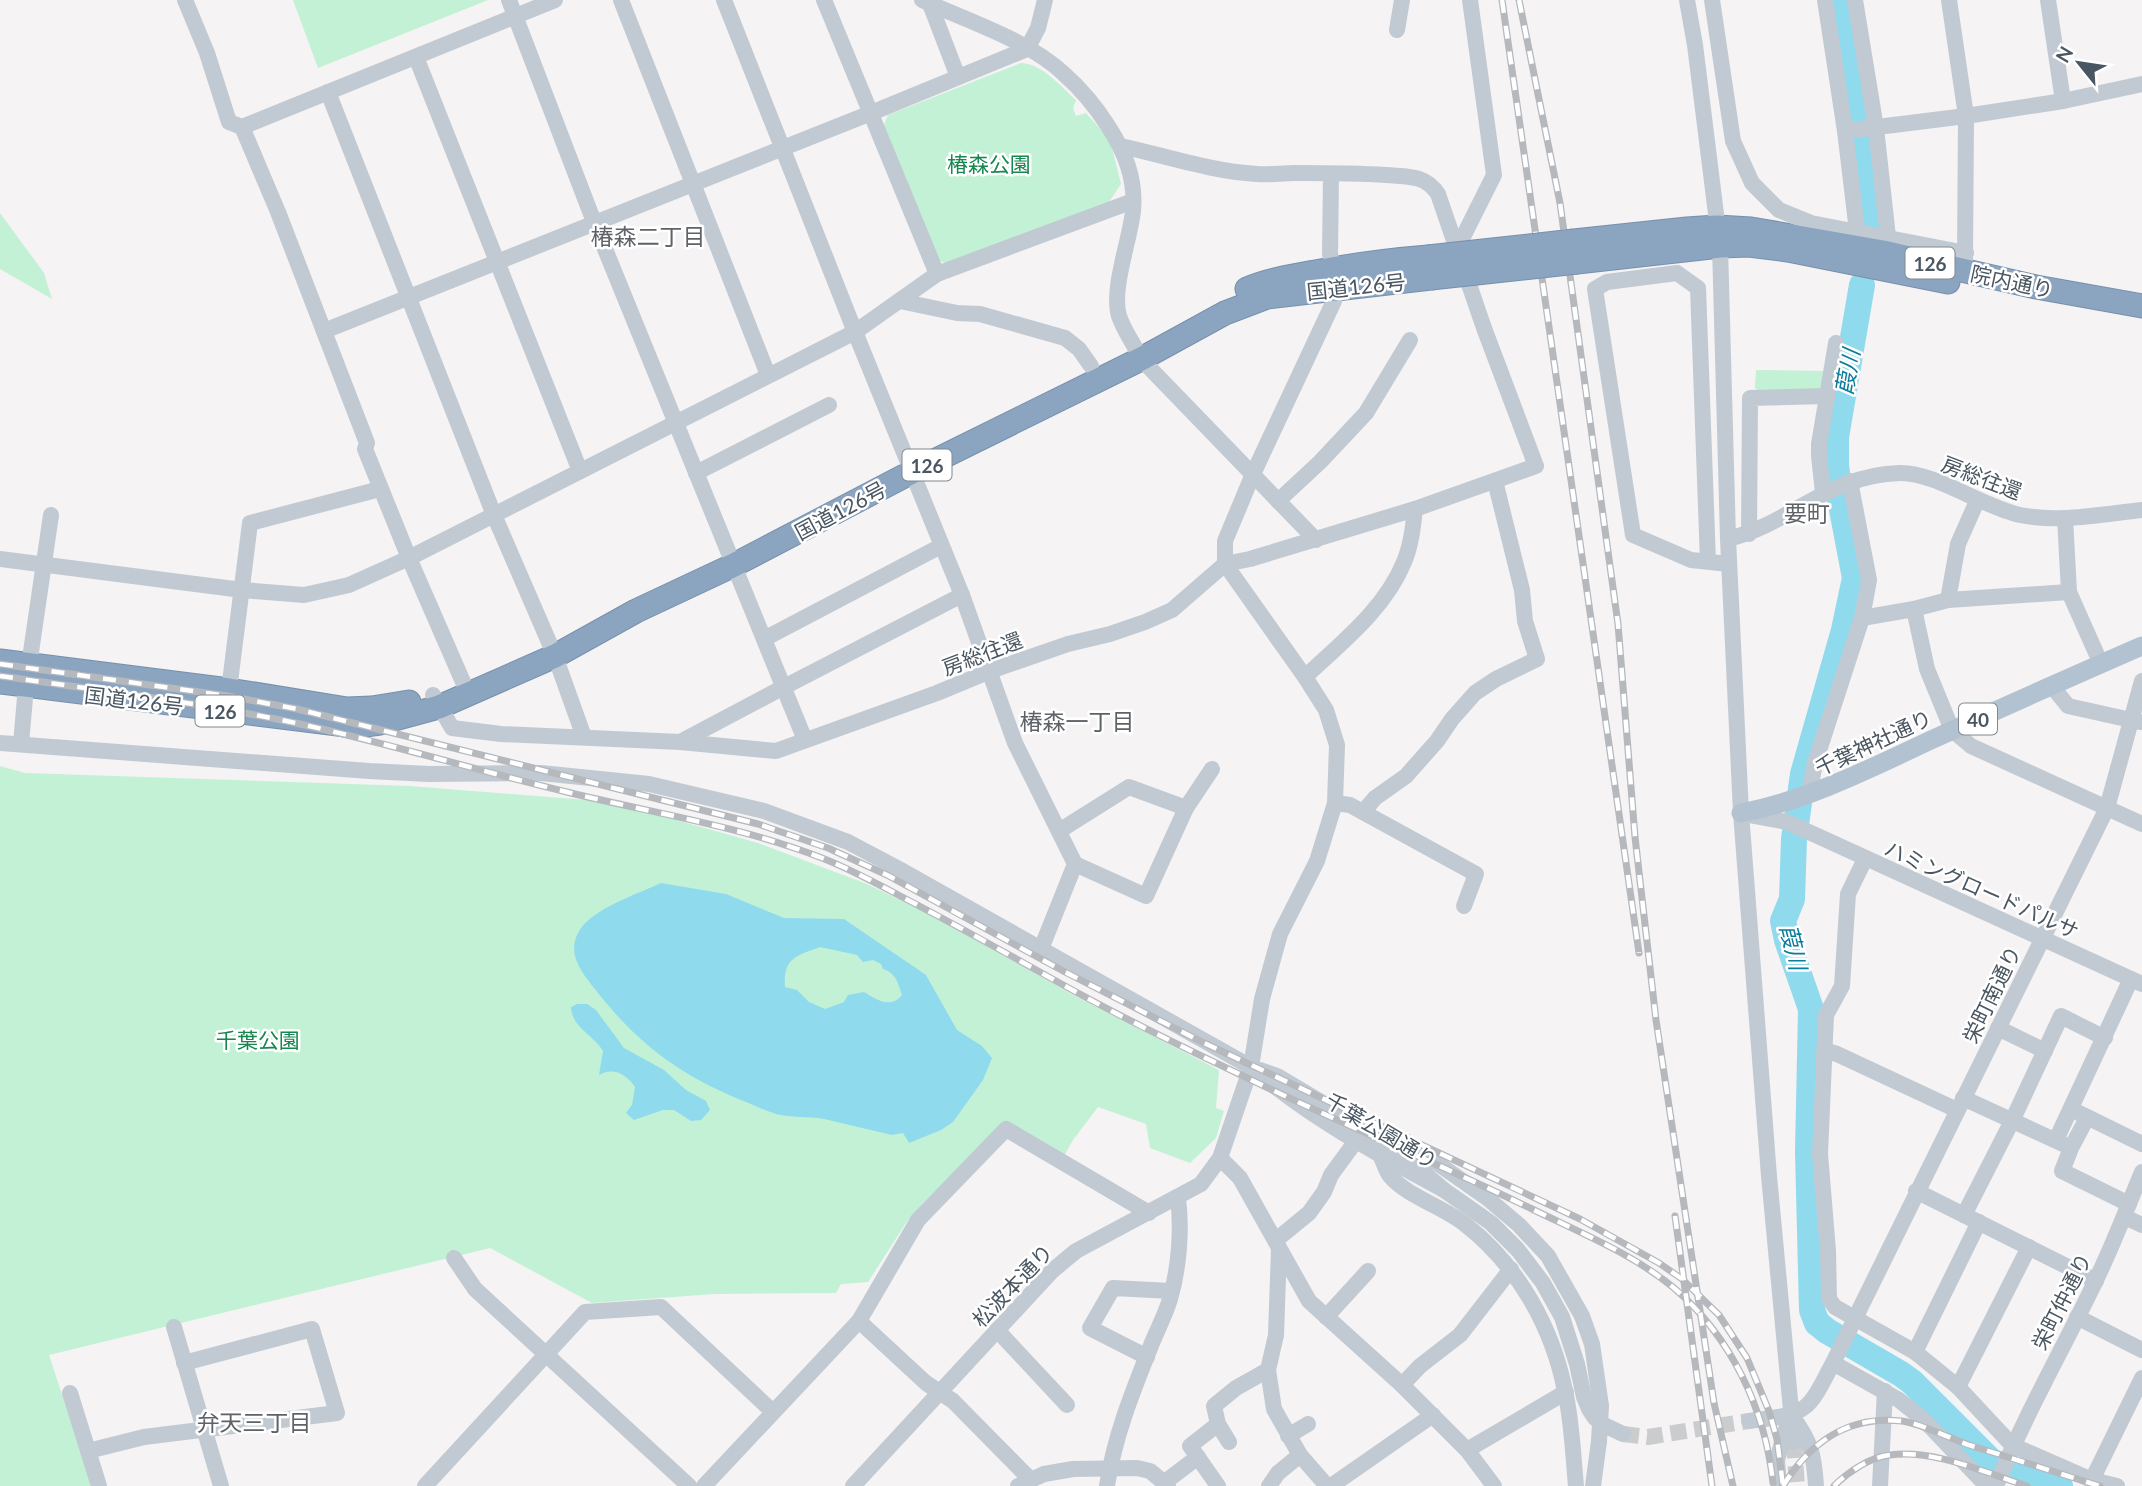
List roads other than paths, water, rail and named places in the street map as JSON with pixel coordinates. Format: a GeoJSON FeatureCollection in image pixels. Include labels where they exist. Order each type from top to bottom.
{"type":"FeatureCollection","features":[{"type":"Feature","properties":{"kind":"highway","name":"院内通り"},"geometry":{"type":"LineString","coordinates":[[1719,237],[1751,229],[1883,252],[1965,262],[2036,287],[2142,306]]}},
{"type":"Feature","properties":{"kind":"highway","name":"国道126号"},"geometry":{"type":"LineString","coordinates":[[0,661],[28,676],[346,725],[365,726],[380,723],[436,701],[636,611],[909,466],[1137,352],[1267,297],[1294,293],[1335,279],[1719,237]]}},
{"type":"Feature","properties":{"kind":"highway","name":"院内通り"},"geometry":{"type":"LineString","coordinates":[[1719,237],[2142,320]]}},
{"type":"Feature","properties":{"kind":"highway","name":"国道126号"},"geometry":{"type":"LineString","coordinates":[[909,466],[1091,366],[1137,352]]}},
{"type":"Feature","properties":{"kind":"highway","name":"国道126号"},"geometry":{"type":"LineString","coordinates":[[0,682],[28,676],[229,690],[347,709],[372,708],[436,701],[463,682],[552,649]]}},
{"type":"Feature","properties":{"kind":"main road","name":"千葉神社通り"},"geometry":{"type":"LineString","coordinates":[[1805,796],[2142,646]]}},
{"type":"Feature","properties":{"kind":"main road","name":"40"},"geometry":{"type":"LineString","coordinates":[[1741,813],[1805,796]]}},
{"type":"Feature","properties":{"kind":"street"},"geometry":{"type":"LineString","coordinates":[[185,0],[207,53],[229,122],[243,127],[555,0]]}},
{"type":"Feature","properties":{"kind":"street"},"geometry":{"type":"LineString","coordinates":[[509,0],[594,222],[804,740]]}},
{"type":"Feature","properties":{"kind":"street"},"geometry":{"type":"LineString","coordinates":[[621,0],[768,375]]}},
{"type":"Feature","properties":{"kind":"street"},"geometry":{"type":"LineString","coordinates":[[724,0],[962,596],[1015,743],[1075,864],[1146,896],[1186,808],[1212,769]]}},
{"type":"Feature","properties":{"kind":"street"},"geometry":{"type":"LineString","coordinates":[[824,0],[937,274]]}},
{"type":"Feature","properties":{"kind":"street"},"geometry":{"type":"LineString","coordinates":[[324,331],[782,149],[1027,48],[1038,28],[1045,0]]}},
{"type":"Feature","properties":{"kind":"street"},"geometry":{"type":"LineString","coordinates":[[1397,30],[1402,0]]}},
{"type":"Feature","properties":{"kind":"street"},"geometry":{"type":"LineString","coordinates":[[1457,249],[1494,175],[1469,0]]}},
{"type":"Feature","properties":{"kind":"street"},"geometry":{"type":"LineString","coordinates":[[1687,0],[1719,237],[1728,540],[1741,813],[1769,1176],[1794,1442]]}},
{"type":"Feature","properties":{"kind":"street"},"geometry":{"type":"LineString","coordinates":[[1712,0],[1733,141],[1752,183],[1779,210],[1811,223],[1888,237],[1965,262],[1966,116],[1950,0]]}},
{"type":"Feature","properties":{"kind":"street"},"geometry":{"type":"LineString","coordinates":[[1825,0],[1848,131],[1857,231]]}},
{"type":"Feature","properties":{"kind":"street"},"geometry":{"type":"LineString","coordinates":[[1855,0],[1888,237]]}},
{"type":"Feature","properties":{"kind":"street"},"geometry":{"type":"LineString","coordinates":[[2048,0],[2063,101]]}},
{"type":"Feature","properties":{"kind":"street"},"geometry":{"type":"LineString","coordinates":[[926,2],[958,77]]}},
{"type":"Feature","properties":{"kind":"street"},"geometry":{"type":"LineString","coordinates":[[926,2],[1027,48],[1063,72],[1100,114],[1121,146],[1130,177],[1133,201],[1117,296],[1118,314],[1125,330],[1137,352],[1315,540]]}},
{"type":"Feature","properties":{"kind":"street"},"geometry":{"type":"LineString","coordinates":[[415,57],[580,471]]}},
{"type":"Feature","properties":{"kind":"street"},"geometry":{"type":"LineString","coordinates":[[1848,131],[2063,101],[2142,84]]}},
{"type":"Feature","properties":{"kind":"street"},"geometry":{"type":"LineString","coordinates":[[328,92],[494,515],[552,649],[584,737]]}},
{"type":"Feature","properties":{"kind":"street"},"geometry":{"type":"LineString","coordinates":[[243,127],[367,443],[365,449],[380,489],[463,682]]}},
{"type":"Feature","properties":{"kind":"street"},"geometry":{"type":"LineString","coordinates":[[1121,146],[1209,169],[1259,174],[1345,172],[1418,178],[1432,185],[1438,194],[1457,249]]}},
{"type":"Feature","properties":{"kind":"street"},"geometry":{"type":"LineString","coordinates":[[1225,564],[1225,541],[1253,474],[1334,301],[1335,279],[1330,254],[1331,174]]}},
{"type":"Feature","properties":{"kind":"street"},"geometry":{"type":"LineString","coordinates":[[0,559],[242,590],[304,595],[349,584],[409,558],[855,332],[937,274],[1133,201]]}},
{"type":"Feature","properties":{"kind":"street","name":"房総往還"},"geometry":{"type":"LineString","coordinates":[[436,701],[453,728],[501,734],[680,742],[776,751],[990,671],[1068,644],[1110,634],[1172,610],[1225,564],[1415,509],[1536,466],[1457,249]]}},
{"type":"Feature","properties":{"kind":"street"},"geometry":{"type":"LineString","coordinates":[[1709,562],[1698,288],[1677,273],[1607,282],[1595,289],[1633,535],[1691,560],[1709,562],[1729,564]]}},
{"type":"Feature","properties":{"kind":"street"},"geometry":{"type":"LineString","coordinates":[[900,301],[957,313],[980,314],[1065,338],[1079,349],[1091,366]]}},
{"type":"Feature","properties":{"kind":"street"},"geometry":{"type":"LineString","coordinates":[[1278,501],[1320,462],[1366,413],[1410,341]]}},
{"type":"Feature","properties":{"kind":"street"},"geometry":{"type":"LineString","coordinates":[[1728,540],[1749,534],[1827,491],[1819,456],[1836,343]]}},
{"type":"Feature","properties":{"kind":"street"},"geometry":{"type":"LineString","coordinates":[[1749,534],[1750,398],[1827,396]]}},
{"type":"Feature","properties":{"kind":"street"},"geometry":{"type":"LineString","coordinates":[[696,472],[830,405]]}},
{"type":"Feature","properties":{"kind":"street","name":"房総往還"},"geometry":{"type":"LineString","coordinates":[[1827,491],[1849,481],[1877,474],[1904,473],[1923,477],[1977,501],[2021,515],[2065,518],[2142,510]]}},
{"type":"Feature","properties":{"kind":"street"},"geometry":{"type":"LineString","coordinates":[[1363,812],[1375,798],[1406,776],[1475,693],[1496,679],[1537,659],[1525,621],[1522,590],[1495,481]]}},
{"type":"Feature","properties":{"kind":"street"},"geometry":{"type":"LineString","coordinates":[[1805,796],[1861,618],[1868,580],[1849,481]]}},
{"type":"Feature","properties":{"kind":"street"},"geometry":{"type":"LineString","coordinates":[[229,690],[250,523],[380,489]]}},
{"type":"Feature","properties":{"kind":"street"},"geometry":{"type":"LineString","coordinates":[[1948,600],[1958,544],[1977,501]]}},
{"type":"Feature","properties":{"kind":"street"},"geometry":{"type":"LineString","coordinates":[[1306,677],[1377,608],[1393,585],[1405,560],[1415,509]]}},
{"type":"Feature","properties":{"kind":"street"},"geometry":{"type":"LineString","coordinates":[[21,744],[51,515]]}},
{"type":"Feature","properties":{"kind":"street"},"geometry":{"type":"LineString","coordinates":[[2065,518],[2069,592],[2101,664]]}},
{"type":"Feature","properties":{"kind":"street"},"geometry":{"type":"LineString","coordinates":[[764,639],[941,546]]}},
{"type":"Feature","properties":{"kind":"street","name":"松波本通り"},"geometry":{"type":"LineString","coordinates":[[853,1486],[1052,1271],[1076,1251],[1202,1184],[1220,1158],[1251,1068],[1262,999],[1280,934],[1317,861],[1335,803],[1337,745],[1326,710],[1306,677],[1225,564]]}},
{"type":"Feature","properties":{"kind":"street"},"geometry":{"type":"LineString","coordinates":[[1861,618],[1948,600],[2069,592]]}},
{"type":"Feature","properties":{"kind":"street"},"geometry":{"type":"LineString","coordinates":[[680,742],[962,596]]}},
{"type":"Feature","properties":{"kind":"street"},"geometry":{"type":"LineString","coordinates":[[1914,609],[1927,669],[1952,730],[1971,746],[2142,824]]}},
{"type":"Feature","properties":{"kind":"street","name":"栄町南通り"},"geometry":{"type":"LineString","coordinates":[[1836,1355],[2107,808],[2137,721],[2142,681]]}},
{"type":"Feature","properties":{"kind":"street"},"geometry":{"type":"LineString","coordinates":[[2051,685],[2068,706],[2137,721]]}},
{"type":"Feature","properties":{"kind":"street","name":"千葉公園通り"},"geometry":{"type":"LineString","coordinates":[[0,743],[369,771],[541,774],[649,784],[764,811],[848,842],[1251,1068],[1278,1091],[1385,1150],[1491,1223],[1518,1250],[1544,1283],[1562,1317],[1589,1409],[1604,1425],[1623,1434]]}},
{"type":"Feature","properties":{"kind":"street"},"geometry":{"type":"LineString","coordinates":[[1059,831],[1129,787],[1186,808]]}},
{"type":"Feature","properties":{"kind":"street"},"geometry":{"type":"LineString","coordinates":[[1335,803],[1350,805],[1476,874],[1464,906]]}},
{"type":"Feature","properties":{"kind":"street","name":"ハミングロードパルサ"},"geometry":{"type":"LineString","coordinates":[[1741,813],[1787,822],[2136,981]]}},
{"type":"Feature","properties":{"kind":"street"},"geometry":{"type":"LineString","coordinates":[[1865,859],[1848,894],[1842,986],[1826,1015],[1820,1154],[1829,1299],[1851,1324],[1915,1352],[1958,1387],[2010,1451],[2117,1486]]}},
{"type":"Feature","properties":{"kind":"street"},"geometry":{"type":"LineString","coordinates":[[1041,949],[1075,864]]}},
{"type":"Feature","properties":{"kind":"street"},"geometry":{"type":"LineString","coordinates":[[2056,1140],[2136,981]]}},
{"type":"Feature","properties":{"kind":"street"},"geometry":{"type":"LineString","coordinates":[[1915,1352],[2013,1119],[2061,1016],[2105,1038]]}},
{"type":"Feature","properties":{"kind":"street"},"geometry":{"type":"LineString","coordinates":[[1998,1028],[2045,1051]]}},
{"type":"Feature","properties":{"kind":"street"},"geometry":{"type":"LineString","coordinates":[[1824,1050],[1960,1104],[2013,1119],[2071,1148]]}},
{"type":"Feature","properties":{"kind":"street"},"geometry":{"type":"LineString","coordinates":[[2070,1109],[2142,1144]]}},
{"type":"Feature","properties":{"kind":"street"},"geometry":{"type":"LineString","coordinates":[[2087,1118],[2062,1171],[2127,1210],[2142,1225]]}},
{"type":"Feature","properties":{"kind":"street"},"geometry":{"type":"LineString","coordinates":[[704,1486],[859,1321],[918,1220],[1006,1129],[1149,1213]]}},
{"type":"Feature","properties":{"kind":"street"},"geometry":{"type":"LineString","coordinates":[[1360,1135],[1331,1175],[1324,1192],[1309,1213],[1278,1243],[1276,1335],[1268,1370],[1274,1409],[1300,1455],[1329,1486],[1433,1415]]}},
{"type":"Feature","properties":{"kind":"street"},"geometry":{"type":"LineString","coordinates":[[1576,1486],[1566,1392],[1554,1349],[1535,1305],[1511,1269],[1465,1224],[1389,1175],[1385,1150],[1407,1142],[1487,1199],[1519,1225],[1548,1256],[1582,1316],[1592,1344],[1601,1406],[1593,1486]]}},
{"type":"Feature","properties":{"kind":"street"},"geometry":{"type":"LineString","coordinates":[[1220,1158],[1240,1178],[1309,1301],[1433,1415],[1468,1450],[1494,1486]]}},
{"type":"Feature","properties":{"kind":"street","name":"栄町仲通り"},"geometry":{"type":"LineString","coordinates":[[1995,1483],[2096,1281],[2142,1172]]}},
{"type":"Feature","properties":{"kind":"street"},"geometry":{"type":"LineString","coordinates":[[1916,1191],[2096,1281]]}},
{"type":"Feature","properties":{"kind":"street"},"geometry":{"type":"LineString","coordinates":[[1107,1486],[1128,1405],[1171,1291],[1181,1218],[1178,1198]]}},
{"type":"Feature","properties":{"kind":"street"},"geometry":{"type":"LineString","coordinates":[[1958,1387],[2029,1247]]}},
{"type":"Feature","properties":{"kind":"street"},"geometry":{"type":"LineString","coordinates":[[454,1258],[475,1289],[689,1486]]}},
{"type":"Feature","properties":{"kind":"street"},"geometry":{"type":"LineString","coordinates":[[1402,1385],[1420,1366],[1460,1335],[1511,1269]]}},
{"type":"Feature","properties":{"kind":"street"},"geometry":{"type":"LineString","coordinates":[[1326,1317],[1368,1271]]}},
{"type":"Feature","properties":{"kind":"street"},"geometry":{"type":"LineString","coordinates":[[1147,1357],[1090,1328],[1113,1288],[1171,1291]]}},
{"type":"Feature","properties":{"kind":"street"},"geometry":{"type":"LineString","coordinates":[[425,1486],[585,1312],[661,1307],[773,1412]]}},
{"type":"Feature","properties":{"kind":"street"},"geometry":{"type":"LineString","coordinates":[[2077,1317],[2142,1350]]}},
{"type":"Feature","properties":{"kind":"street"},"geometry":{"type":"LineString","coordinates":[[859,1321],[926,1383],[953,1401],[1025,1483],[1044,1474],[1073,1469],[1137,1468],[1150,1471],[1167,1484],[1198,1457]]}},
{"type":"Feature","properties":{"kind":"street"},"geometry":{"type":"LineString","coordinates":[[174,1327],[221,1486]]}},
{"type":"Feature","properties":{"kind":"street"},"geometry":{"type":"LineString","coordinates":[[88,1451],[144,1437],[337,1413],[312,1329],[184,1363]]}},
{"type":"Feature","properties":{"kind":"street"},"geometry":{"type":"LineString","coordinates":[[997,1330],[1066,1405]]}},
{"type":"Feature","properties":{"kind":"street"},"geometry":{"type":"LineString","coordinates":[[1749,1421],[1791,1414],[1809,1404],[1836,1355],[1924,1420],[1983,1482],[1995,1483]]}},
{"type":"Feature","properties":{"kind":"street"},"geometry":{"type":"LineString","coordinates":[[1228,1442],[1214,1406],[1236,1388],[1268,1370]]}},
{"type":"Feature","properties":{"kind":"street"},"geometry":{"type":"LineString","coordinates":[[2092,1480],[2142,1378]]}},
{"type":"Feature","properties":{"kind":"street"},"geometry":{"type":"LineString","coordinates":[[1880,1486],[1885,1391]]}},
{"type":"Feature","properties":{"kind":"street"},"geometry":{"type":"LineString","coordinates":[[1468,1450],[1566,1392]]}},
{"type":"Feature","properties":{"kind":"street"},"geometry":{"type":"LineString","coordinates":[[71,1393],[99,1486]]}},
{"type":"Feature","properties":{"kind":"street"},"geometry":{"type":"LineString","coordinates":[[1779,1486],[1777,1460],[1791,1414]]}},
{"type":"Feature","properties":{"kind":"street"},"geometry":{"type":"LineString","coordinates":[[1791,1414],[1804,1432],[1814,1455],[1816,1486]]}},
{"type":"Feature","properties":{"kind":"street"},"geometry":{"type":"LineString","coordinates":[[1288,1436],[1308,1423]]}},
{"type":"Feature","properties":{"kind":"street"},"geometry":{"type":"LineString","coordinates":[[1218,1486],[1190,1446],[1219,1424]]}},
{"type":"Feature","properties":{"kind":"street"},"geometry":{"type":"LineString","coordinates":[[1269,1486],[1278,1473],[1300,1455]]}},
{"type":"Feature","properties":{"kind":"water"},"geometry":{"type":"Polygon","coordinates":[[[661,883],[726,894],[784,918],[844,919],[926,975],[957,1030],[982,1046],[992,1058],[983,1080],[953,1122],[909,1143],[903,1133],[892,1135],[824,1119],[776,1114],[702,1082],[664,1058],[630,1029],[587,979],[575,956],[575,940],[579,931],[594,915],[661,883]],[[820,947],[804,953],[789,964],[785,987],[797,990],[809,1002],[825,1009],[844,1002],[848,995],[864,992],[888,1002],[893,1002],[902,995],[896,979],[883,969],[881,964],[873,960],[863,962],[857,955],[820,947]]]}},
{"type":"Feature","properties":{"kind":"water"},"geometry":{"type":"Polygon","coordinates":[[[587,1004],[596,1010],[624,1048],[664,1070],[686,1090],[706,1101],[710,1110],[701,1120],[691,1121],[674,1110],[663,1110],[634,1120],[626,1113],[632,1105],[635,1087],[619,1073],[599,1075],[603,1051],[575,1020],[571,1007],[587,1004]]]}},
{"type":"Feature","properties":{"kind":"waterway","name":"葭川"},"geometry":{"type":"LineString","coordinates":[[1841,0],[1873,225]]}},
{"type":"Feature","properties":{"kind":"waterway","name":"葭川"},"geometry":{"type":"LineString","coordinates":[[1862,285],[1836,437],[1840,499],[1855,578],[1844,630],[1803,774],[1794,839],[1792,899],[1783,921],[1811,1009],[1808,1152],[1812,1310],[1817,1323],[1827,1331],[1912,1382],[1991,1461],[2060,1486]]}},
{"type":"Feature","properties":{"kind":"tunnel"},"geometry":{"type":"LineString","coordinates":[[1623,1434],[1648,1437],[1749,1421]]}},
{"type":"Feature","properties":{"kind":"tunnel"},"geometry":{"type":"LineString","coordinates":[[1794,1442],[1797,1486]]}},
{"type":"Feature","properties":{"kind":"railway"},"geometry":{"type":"LineString","coordinates":[[1502,0],[1639,953]]}},
{"type":"Feature","properties":{"kind":"railway"},"geometry":{"type":"LineString","coordinates":[[1519,0],[1560,203],[1618,624],[1635,837],[1656,1020],[1714,1403],[1733,1486]]}},
{"type":"Feature","properties":{"kind":"railway"},"geometry":{"type":"LineString","coordinates":[[0,664],[228,696],[297,709],[758,824],[828,848],[887,875],[1065,972],[1202,1042],[1580,1219],[1659,1263],[1682,1279],[1719,1315],[1747,1358],[1769,1411],[1777,1439],[1783,1486]]}},
{"type":"Feature","properties":{"kind":"railway"},"geometry":{"type":"LineString","coordinates":[[0,676],[219,708],[291,722],[567,792],[760,837],[843,867],[1168,1040],[1606,1245],[1658,1276],[1694,1307],[1728,1351],[1742,1376],[1762,1428],[1773,1483]]}},
{"type":"Feature","properties":{"kind":"railway"},"geometry":{"type":"LineString","coordinates":[[1675,1216],[1712,1486]]}},
{"type":"Feature","properties":{"kind":"railway"},"geometry":{"type":"LineString","coordinates":[[1783,1486],[1806,1456],[1833,1435],[1848,1427],[1883,1420],[1918,1425],[1972,1446],[2100,1486]]}},
{"type":"Feature","properties":{"kind":"railway"},"geometry":{"type":"LineString","coordinates":[[1834,1486],[1867,1462],[1882,1456],[1907,1454],[1960,1463],[2027,1486]]}},
{"type":"Feature","properties":{"kind":"district","name":"椿森二丁目"},"geometry":{"type":"Point","coordinates":[648,236]}},
{"type":"Feature","properties":{"kind":"district","name":"要町"},"geometry":{"type":"Point","coordinates":[1807,513]}},
{"type":"Feature","properties":{"kind":"district","name":"椿森一丁目"},"geometry":{"type":"Point","coordinates":[1077,721]}},
{"type":"Feature","properties":{"kind":"district","name":"弁天三丁目"},"geometry":{"type":"Point","coordinates":[254,1422]}},
{"type":"Feature","properties":{"kind":"park label","name":"椿森公園"},"geometry":{"type":"Point","coordinates":[989,163]}},
{"type":"Feature","properties":{"kind":"park label","name":"千葉公園"},"geometry":{"type":"Point","coordinates":[258,1039]}}]}
